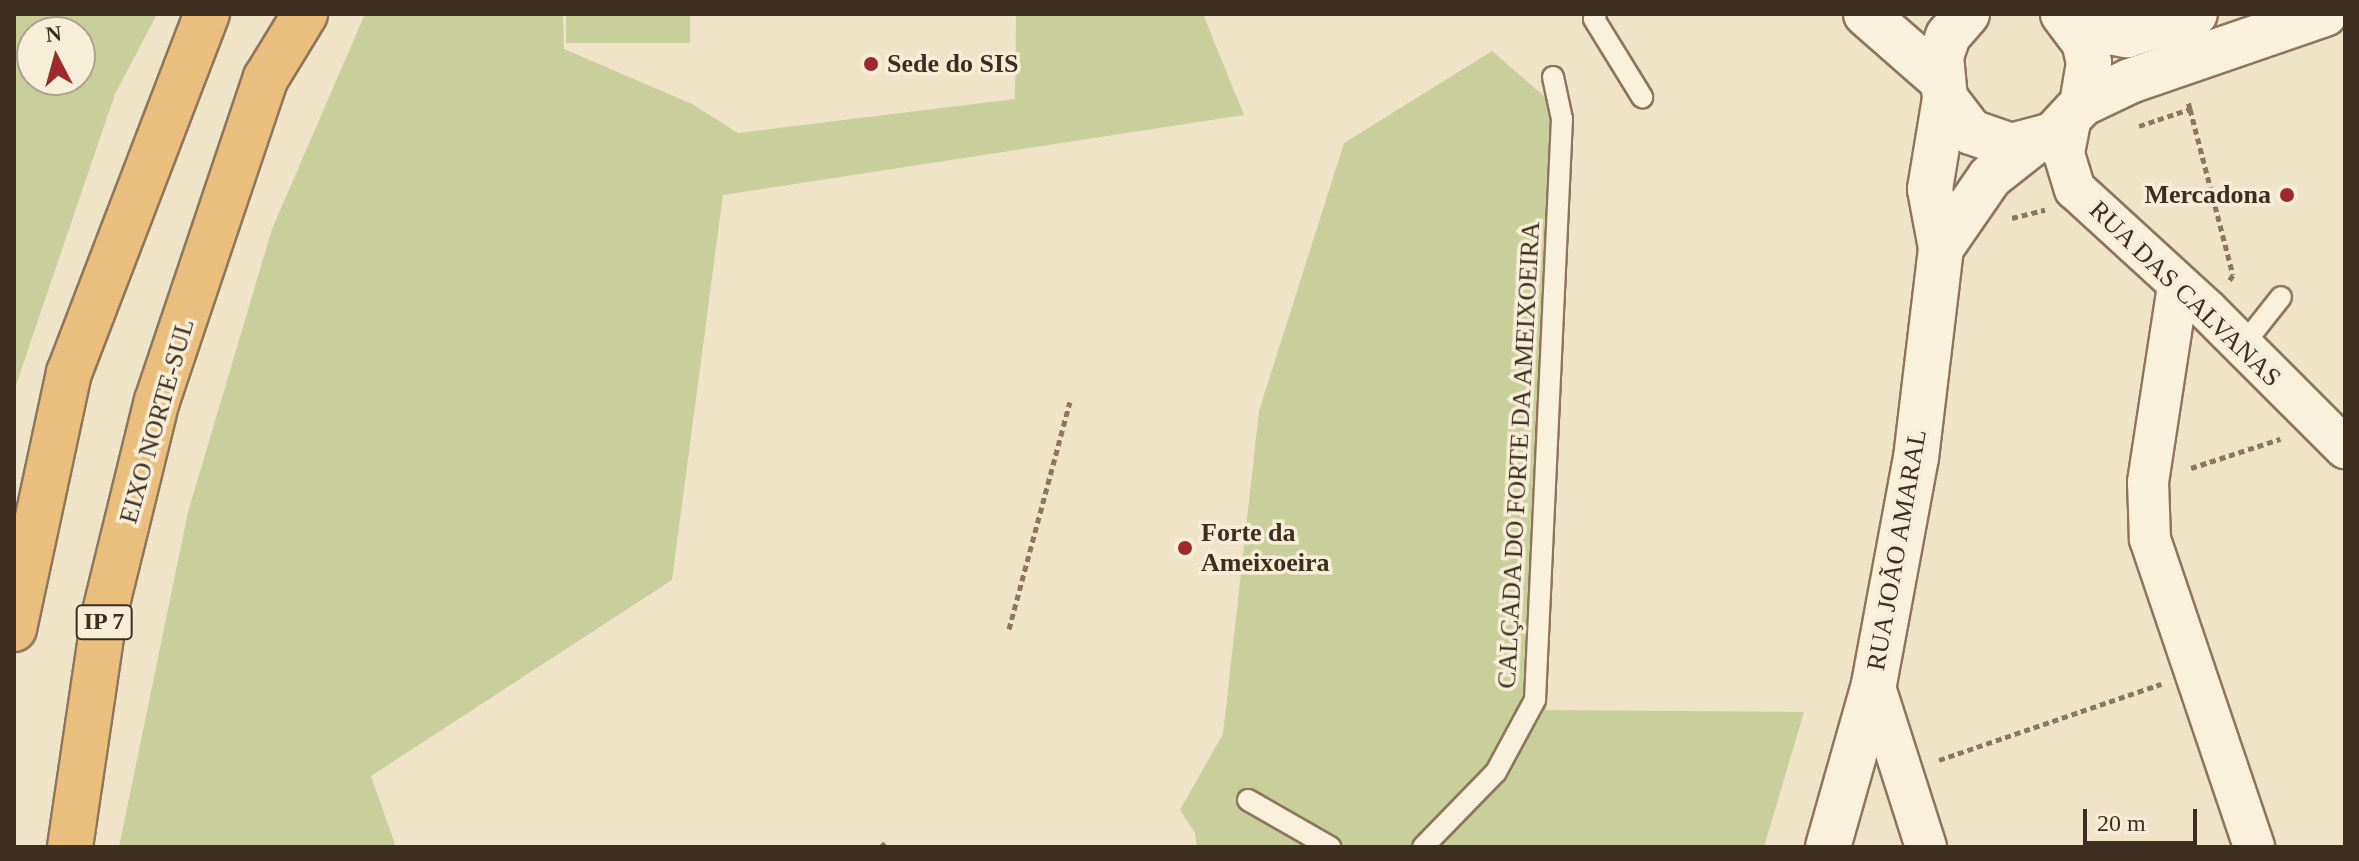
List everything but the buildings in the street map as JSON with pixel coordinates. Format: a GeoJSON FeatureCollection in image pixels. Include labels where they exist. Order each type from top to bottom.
{"type":"FeatureCollection","features":[{"type":"Feature","properties":{"kind":"highway"},"geometry":{"type":"LineString","coordinates":[[14,629],[69,373],[207,14]]}},
{"type":"Feature","properties":{"kind":"highway","name":"EIXO NORTE-SUL"},"geometry":{"type":"LineString","coordinates":[[70,847],[104,616],[157,401],[266,78],[305,14]]}},
{"type":"Feature","properties":{"kind":"street"},"geometry":{"type":"LineString","coordinates":[[1866,14],[1942,88],[1971,132],[2011,146],[2033,143]]}},
{"type":"Feature","properties":{"kind":"street","name":"RUA JOÃO AMARAL"},"geometry":{"type":"LineString","coordinates":[[1824,846],[1874,684],[1916,458],[1941,248],[1930,189],[1948,36],[1967,14]]}},
{"type":"Feature","properties":{"kind":"street"},"geometry":{"type":"LineString","coordinates":[[2064,14],[2092,29],[2127,35],[2195,14]]}},
{"type":"Feature","properties":{"kind":"street"},"geometry":{"type":"LineString","coordinates":[[2064,14],[2084,42],[2089,63],[2076,113]]}},
{"type":"Feature","properties":{"kind":"street","name":"RUA JOÃO AMARAL"},"geometry":{"type":"LineString","coordinates":[[1941,248],[1990,177],[2076,113],[2130,81],[2325,14]]}},
{"type":"Feature","properties":{"kind":"street","name":"RUA DAS CALVANAS"},"geometry":{"type":"LineString","coordinates":[[2076,113],[2064,154],[2075,189],[2243,345],[2333,437]]}},
{"type":"Feature","properties":{"kind":"street"},"geometry":{"type":"LineString","coordinates":[[2178,286],[2148,482],[2150,539],[2254,847]]}},
{"type":"Feature","properties":{"kind":"street"},"geometry":{"type":"LineString","coordinates":[[1874,684],[1926,847]]}},
{"type":"Feature","properties":{"kind":"lane"},"geometry":{"type":"LineString","coordinates":[[1596,14],[1594,19],[1642,97]]}},
{"type":"Feature","properties":{"kind":"lane","name":"CALÇADA DO FORTE DA AMEIXOEIRA"},"geometry":{"type":"LineString","coordinates":[[1423,847],[1496,772],[1535,700],[1562,119],[1553,77]]}},
{"type":"Feature","properties":{"kind":"lane"},"geometry":{"type":"LineString","coordinates":[[2243,345],[2281,297]]}},
{"type":"Feature","properties":{"kind":"lane"},"geometry":{"type":"LineString","coordinates":[[1248,800],[1330,847]]}},
{"type":"Feature","properties":{"kind":"path"},"geometry":{"type":"LineString","coordinates":[[2190,109],[2233,275]]}},
{"type":"Feature","properties":{"kind":"path"},"geometry":{"type":"LineString","coordinates":[[1009,629],[1070,402]]}},
{"type":"Feature","properties":{"kind":"path"},"geometry":{"type":"LineString","coordinates":[[2148,482],[2333,437]]}},
{"type":"Feature","properties":{"kind":"path"},"geometry":{"type":"LineString","coordinates":[[1900,773],[2193,673]]}},
{"type":"Feature","properties":{"kind":"path"},"geometry":{"type":"LineString","coordinates":[[881,847],[887,841]]}},
{"type":"Feature","properties":{"kind":"green space"},"geometry":{"type":"Polygon","coordinates":[[[14,14],[157,14],[115,94],[14,391],[14,14]]]}},
{"type":"Feature","properties":{"kind":"green space"},"geometry":{"type":"Polygon","coordinates":[[[365,14],[563,14],[564,49],[692,104],[738,133],[1015,99],[1016,14],[1203,14],[1244,115],[723,195],[672,580],[371,776],[396,847],[119,847],[188,512],[272,229],[365,14]]]}},
{"type":"Feature","properties":{"kind":"green space"},"geometry":{"type":"Polygon","coordinates":[[[566,14],[690,14],[690,43],[566,43],[566,14]]]}},
{"type":"Feature","properties":{"kind":"green space"},"geometry":{"type":"Polygon","coordinates":[[[1492,51],[1573,121],[1546,710],[1804,712],[1764,847],[1197,847],[1195,833],[1180,810],[1223,734],[1259,411],[1344,143],[1492,51]]]}},
{"type":"Feature","properties":{"kind":"place","name":"Sede do SIS"},"geometry":{"type":"Point","coordinates":[871,64]}},
{"type":"Feature","properties":{"kind":"place","name":"Mercadona"},"geometry":{"type":"Point","coordinates":[2287,195]}},
{"type":"Feature","properties":{"kind":"place","name":"Forte da Ameixoeira"},"geometry":{"type":"Point","coordinates":[1185,548]}}]}
